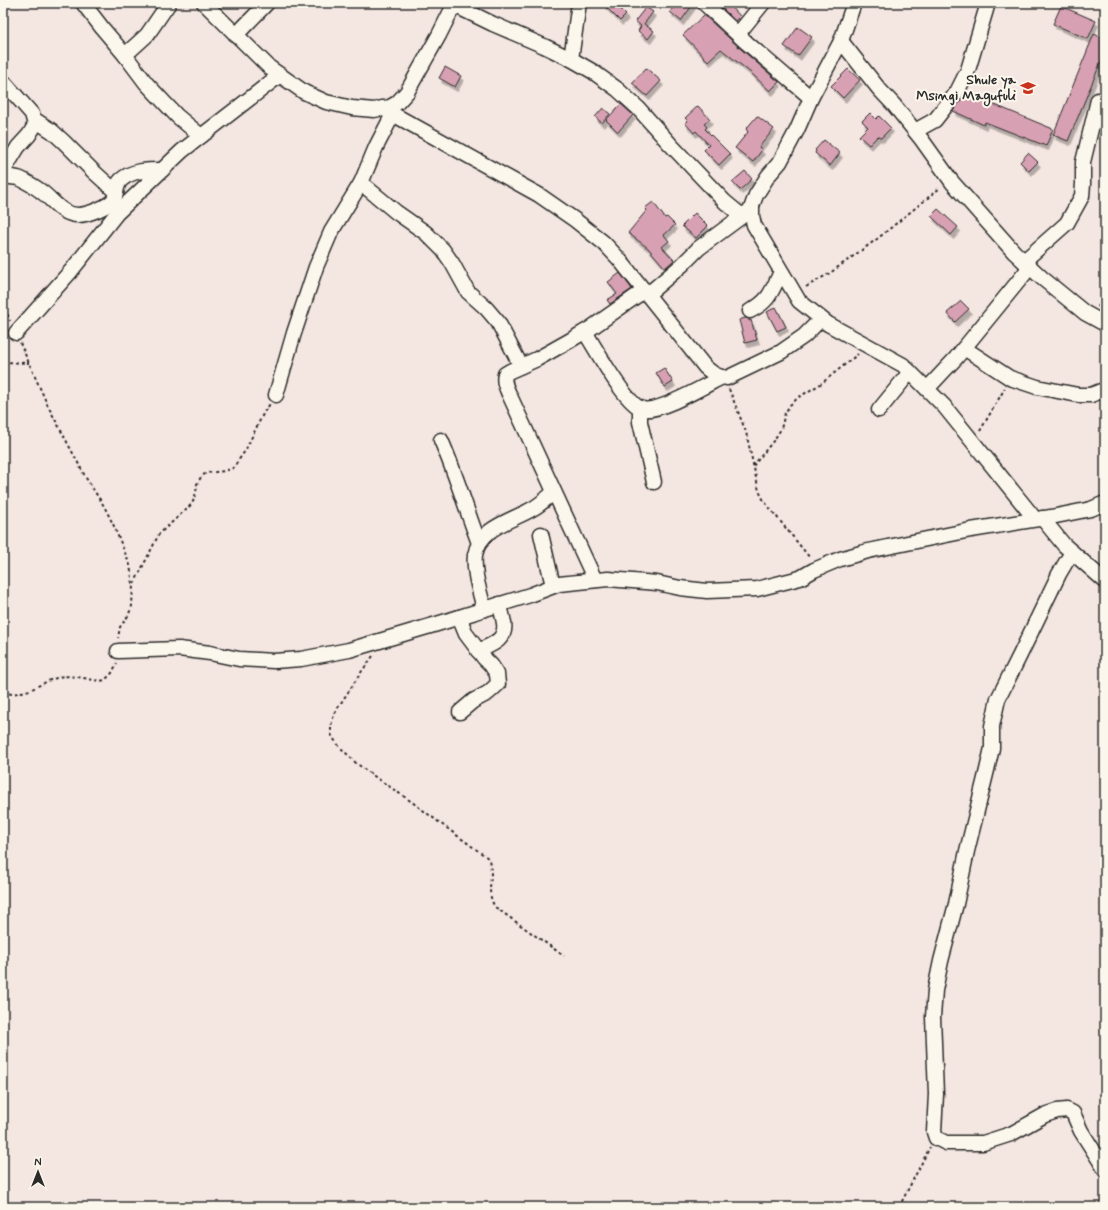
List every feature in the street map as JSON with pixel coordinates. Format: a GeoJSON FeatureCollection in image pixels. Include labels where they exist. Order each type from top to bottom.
{"type":"FeatureCollection","features":[{"type":"Feature","properties":{"kind":"street"},"geometry":{"type":"LineString","coordinates":[[83,3],[146,83],[177,116],[201,136]]}},
{"type":"Feature","properties":{"kind":"street"},"geometry":{"type":"LineString","coordinates":[[125,55],[147,36],[169,3]]}},
{"type":"Feature","properties":{"kind":"street"},"geometry":{"type":"LineString","coordinates":[[204,3],[270,68],[304,92],[326,102],[352,108],[388,111],[540,195],[575,220],[604,243],[619,259],[704,367],[711,373],[719,377],[724,377]]}},
{"type":"Feature","properties":{"kind":"street"},"geometry":{"type":"LineString","coordinates":[[236,35],[267,3]]}},
{"type":"Feature","properties":{"kind":"street"},"geometry":{"type":"LineString","coordinates":[[571,59],[579,3]]}},
{"type":"Feature","properties":{"kind":"street"},"geometry":{"type":"LineString","coordinates":[[704,3],[811,98]]}},
{"type":"Feature","properties":{"kind":"street"},"geometry":{"type":"LineString","coordinates":[[738,34],[763,3]]}},
{"type":"Feature","properties":{"kind":"street"},"geometry":{"type":"LineString","coordinates":[[595,580],[504,383],[505,374],[537,359],[585,332],[646,292],[682,265],[699,248],[747,213],[768,176],[780,162],[797,130],[811,98],[841,41],[854,3]]}},
{"type":"Feature","properties":{"kind":"street"},"geometry":{"type":"LineString","coordinates":[[915,131],[936,120],[957,92],[968,70],[988,3]]}},
{"type":"Feature","properties":{"kind":"street"},"geometry":{"type":"LineString","coordinates":[[276,395],[298,320],[316,267],[331,232],[361,183],[390,107],[397,103],[407,92],[439,36],[453,4],[571,59],[592,71],[638,108],[725,202],[752,216],[754,225],[799,301],[828,324],[903,365],[944,406],[1039,519],[1064,545],[1105,581]]}},
{"type":"Feature","properties":{"kind":"street"},"geometry":{"type":"LineString","coordinates":[[841,41],[915,131],[977,211],[1042,278],[1085,313],[1105,324]]}},
{"type":"Feature","properties":{"kind":"street"},"geometry":{"type":"LineString","coordinates":[[16,333],[71,271],[117,213],[162,170],[201,136],[280,75]]}},
{"type":"Feature","properties":{"kind":"street"},"geometry":{"type":"LineString","coordinates":[[3,81],[28,108],[35,120],[34,128],[18,147],[3,172]]}},
{"type":"Feature","properties":{"kind":"street"},"geometry":{"type":"LineString","coordinates":[[927,389],[964,348],[1027,264],[1067,223],[1082,196],[1083,162],[1098,100]]}},
{"type":"Feature","properties":{"kind":"street"},"geometry":{"type":"LineString","coordinates":[[35,120],[52,131],[116,192]]}},
{"type":"Feature","properties":{"kind":"street"},"geometry":{"type":"LineString","coordinates":[[3,176],[20,179],[42,192],[62,210],[70,214],[78,215],[110,204],[115,198],[119,181],[125,177],[143,170],[162,170]]}},
{"type":"Feature","properties":{"kind":"street"},"geometry":{"type":"LineString","coordinates":[[361,183],[396,212],[426,233],[443,250],[468,292],[486,308],[498,322],[521,366]]}},
{"type":"Feature","properties":{"kind":"street"},"geometry":{"type":"LineString","coordinates":[[750,311],[766,301],[781,272]]}},
{"type":"Feature","properties":{"kind":"street"},"geometry":{"type":"LineString","coordinates":[[585,332],[618,385],[632,402],[644,410],[654,409],[781,352],[804,336],[821,319]]}},
{"type":"Feature","properties":{"kind":"street"},"geometry":{"type":"LineString","coordinates":[[964,348],[1010,378],[1037,387],[1078,395],[1091,395],[1101,392]]}},
{"type":"Feature","properties":{"kind":"street"},"geometry":{"type":"LineString","coordinates":[[879,410],[910,372]]}},
{"type":"Feature","properties":{"kind":"street"},"geometry":{"type":"LineString","coordinates":[[640,408],[640,422],[654,482]]}},
{"type":"Feature","properties":{"kind":"street"},"geometry":{"type":"LineString","coordinates":[[441,440],[479,543]]}},
{"type":"Feature","properties":{"kind":"street"},"geometry":{"type":"LineString","coordinates":[[484,609],[475,570],[475,555],[479,543],[489,532],[502,523],[533,509],[554,492]]}},
{"type":"Feature","properties":{"kind":"street"},"geometry":{"type":"LineString","coordinates":[[118,651],[179,649],[205,652],[239,659],[274,661],[300,659],[342,651],[380,640],[459,617],[558,584],[608,579],[657,583],[680,588],[708,591],[757,589],[800,578],[818,568],[840,559],[868,551],[905,542],[1091,509],[1105,503]]}},
{"type":"Feature","properties":{"kind":"street"},"geometry":{"type":"LineString","coordinates":[[541,534],[553,586]]}},
{"type":"Feature","properties":{"kind":"street"},"geometry":{"type":"LineString","coordinates":[[1072,552],[1059,574],[998,699],[992,726],[992,748],[935,990],[933,1017],[936,1094],[934,1132],[936,1138],[946,1143],[982,1143],[1011,1134],[1045,1115],[1057,1111],[1067,1110],[1073,1113],[1081,1131],[1105,1168]]}},
{"type":"Feature","properties":{"kind":"street"},"geometry":{"type":"LineString","coordinates":[[478,651],[502,638],[504,627],[500,604]]}},
{"type":"Feature","properties":{"kind":"street"},"geometry":{"type":"LineString","coordinates":[[459,617],[466,634],[478,651],[492,665],[497,674],[498,684],[488,693],[473,701],[460,712]]}},
{"type":"Feature","properties":{"kind":"path"},"geometry":{"type":"LineString","coordinates":[[795,294],[830,273],[877,239],[934,194],[950,178]]}},
{"type":"Feature","properties":{"kind":"path"},"geometry":{"type":"LineString","coordinates":[[3,303],[51,413],[113,524],[130,565],[133,585],[132,606],[128,616],[120,627],[117,663],[105,680],[99,681],[63,676],[50,680],[30,690],[13,694],[3,693]]}},
{"type":"Feature","properties":{"kind":"path"},"geometry":{"type":"LineString","coordinates":[[753,466],[781,429],[785,413],[790,404],[822,383],[869,346]]}},
{"type":"Feature","properties":{"kind":"path"},"geometry":{"type":"LineString","coordinates":[[3,362],[29,363]]}},
{"type":"Feature","properties":{"kind":"path"},"geometry":{"type":"LineString","coordinates":[[724,377],[746,432],[759,491],[764,501],[818,568]]}},
{"type":"Feature","properties":{"kind":"path"},"geometry":{"type":"LineString","coordinates":[[974,442],[1010,378]]}},
{"type":"Feature","properties":{"kind":"path"},"geometry":{"type":"LineString","coordinates":[[133,585],[159,534],[192,504],[199,480],[206,473],[225,471],[232,468],[246,451],[264,412],[276,395]]}},
{"type":"Feature","properties":{"kind":"path"},"geometry":{"type":"LineString","coordinates":[[380,640],[376,650],[335,714],[331,726],[331,734],[333,738],[356,763],[488,858],[491,865],[489,885],[491,900],[495,907],[564,956]]}},
{"type":"Feature","properties":{"kind":"path"},"geometry":{"type":"LineString","coordinates":[[899,1207],[936,1138]]}},
{"type":"Feature","properties":{"kind":"building"},"geometry":{"type":"Polygon","coordinates":[[[602,3],[614,3],[626,15],[620,21],[602,3]]]}},
{"type":"Feature","properties":{"kind":"building"},"geometry":{"type":"Polygon","coordinates":[[[676,3],[694,3],[681,21],[670,12],[676,3]]]}},
{"type":"Feature","properties":{"kind":"building"},"geometry":{"type":"Polygon","coordinates":[[[721,3],[728,3],[740,16],[735,21],[719,5],[721,3]]]}},
{"type":"Feature","properties":{"kind":"building"},"geometry":{"type":"Polygon","coordinates":[[[1061,6],[1096,21],[1088,39],[1053,24],[1061,6]]]}},
{"type":"Feature","properties":{"kind":"building"},"geometry":{"type":"Polygon","coordinates":[[[646,7],[653,12],[644,24],[654,31],[648,39],[638,31],[641,26],[635,21],[646,7]]]}},
{"type":"Feature","properties":{"kind":"building"},"geometry":{"type":"Polygon","coordinates":[[[704,15],[779,82],[770,91],[751,73],[721,49],[708,61],[683,35],[704,15]]]}},
{"type":"Feature","properties":{"kind":"building"},"geometry":{"type":"Polygon","coordinates":[[[798,27],[812,37],[798,56],[784,46],[798,27]]]}},
{"type":"Feature","properties":{"kind":"building"},"geometry":{"type":"Polygon","coordinates":[[[1094,34],[1105,39],[1105,52],[1068,141],[1053,135],[1094,34]]]}},
{"type":"Feature","properties":{"kind":"building"},"geometry":{"type":"Polygon","coordinates":[[[445,67],[461,76],[455,87],[439,78],[445,67]]]}},
{"type":"Feature","properties":{"kind":"building"},"geometry":{"type":"Polygon","coordinates":[[[646,68],[661,81],[647,96],[632,83],[646,68]]]}},
{"type":"Feature","properties":{"kind":"building"},"geometry":{"type":"Polygon","coordinates":[[[848,69],[860,80],[843,98],[831,86],[848,69]]]}},
{"type":"Feature","properties":{"kind":"building"},"geometry":{"type":"Polygon","coordinates":[[[966,93],[1053,129],[1046,146],[985,122],[984,125],[953,111],[966,93]]]}},
{"type":"Feature","properties":{"kind":"building"},"geometry":{"type":"Polygon","coordinates":[[[621,104],[633,115],[618,132],[606,120],[621,104]]]}},
{"type":"Feature","properties":{"kind":"building"},"geometry":{"type":"Polygon","coordinates":[[[698,106],[710,119],[704,124],[707,127],[705,129],[730,154],[719,165],[704,150],[709,145],[696,131],[694,133],[685,123],[688,121],[685,118],[698,106]]]}},
{"type":"Feature","properties":{"kind":"building"},"geometry":{"type":"Polygon","coordinates":[[[603,108],[610,114],[602,123],[595,117],[603,108]]]}},
{"type":"Feature","properties":{"kind":"building"},"geometry":{"type":"Polygon","coordinates":[[[870,113],[876,119],[879,116],[891,128],[881,138],[878,136],[869,145],[859,136],[868,127],[862,121],[870,113]]]}},
{"type":"Feature","properties":{"kind":"building"},"geometry":{"type":"Polygon","coordinates":[[[757,116],[774,129],[759,147],[762,150],[753,162],[735,148],[748,132],[746,129],[757,116]]]}},
{"type":"Feature","properties":{"kind":"building"},"geometry":{"type":"Polygon","coordinates":[[[824,140],[840,153],[830,166],[815,153],[815,150],[824,140]]]}},
{"type":"Feature","properties":{"kind":"building"},"geometry":{"type":"Polygon","coordinates":[[[1028,153],[1038,162],[1029,171],[1020,162],[1028,153]]]}},
{"type":"Feature","properties":{"kind":"building"},"geometry":{"type":"Polygon","coordinates":[[[745,171],[752,179],[740,190],[732,182],[745,171]]]}},
{"type":"Feature","properties":{"kind":"building"},"geometry":{"type":"Polygon","coordinates":[[[653,202],[665,218],[667,217],[675,225],[664,235],[669,241],[662,247],[674,260],[665,268],[648,248],[628,233],[647,210],[645,208],[653,202]]]}},
{"type":"Feature","properties":{"kind":"building"},"geometry":{"type":"Polygon","coordinates":[[[938,209],[958,227],[951,235],[931,216],[938,209]]]}},
{"type":"Feature","properties":{"kind":"building"},"geometry":{"type":"Polygon","coordinates":[[[695,213],[708,226],[696,238],[682,226],[695,213]]]}},
{"type":"Feature","properties":{"kind":"building"},"geometry":{"type":"Polygon","coordinates":[[[620,273],[632,289],[610,304],[607,300],[617,294],[608,282],[620,273]]]}},
{"type":"Feature","properties":{"kind":"building"},"geometry":{"type":"Polygon","coordinates":[[[961,301],[969,309],[955,322],[947,313],[961,301]]]}},
{"type":"Feature","properties":{"kind":"building"},"geometry":{"type":"Polygon","coordinates":[[[776,307],[786,327],[777,331],[767,312],[776,307]]]}},
{"type":"Feature","properties":{"kind":"building"},"geometry":{"type":"Polygon","coordinates":[[[745,318],[749,319],[749,321],[751,320],[757,340],[745,343],[739,320],[745,318]]]}},
{"type":"Feature","properties":{"kind":"building"},"geometry":{"type":"Polygon","coordinates":[[[664,368],[673,382],[665,387],[656,373],[664,368]]]}},
{"type":"Feature","properties":{"kind":"place","name":"Shule ya Msingi Magufuli"},"geometry":{"type":"Point","coordinates":[1028,88]}}]}
